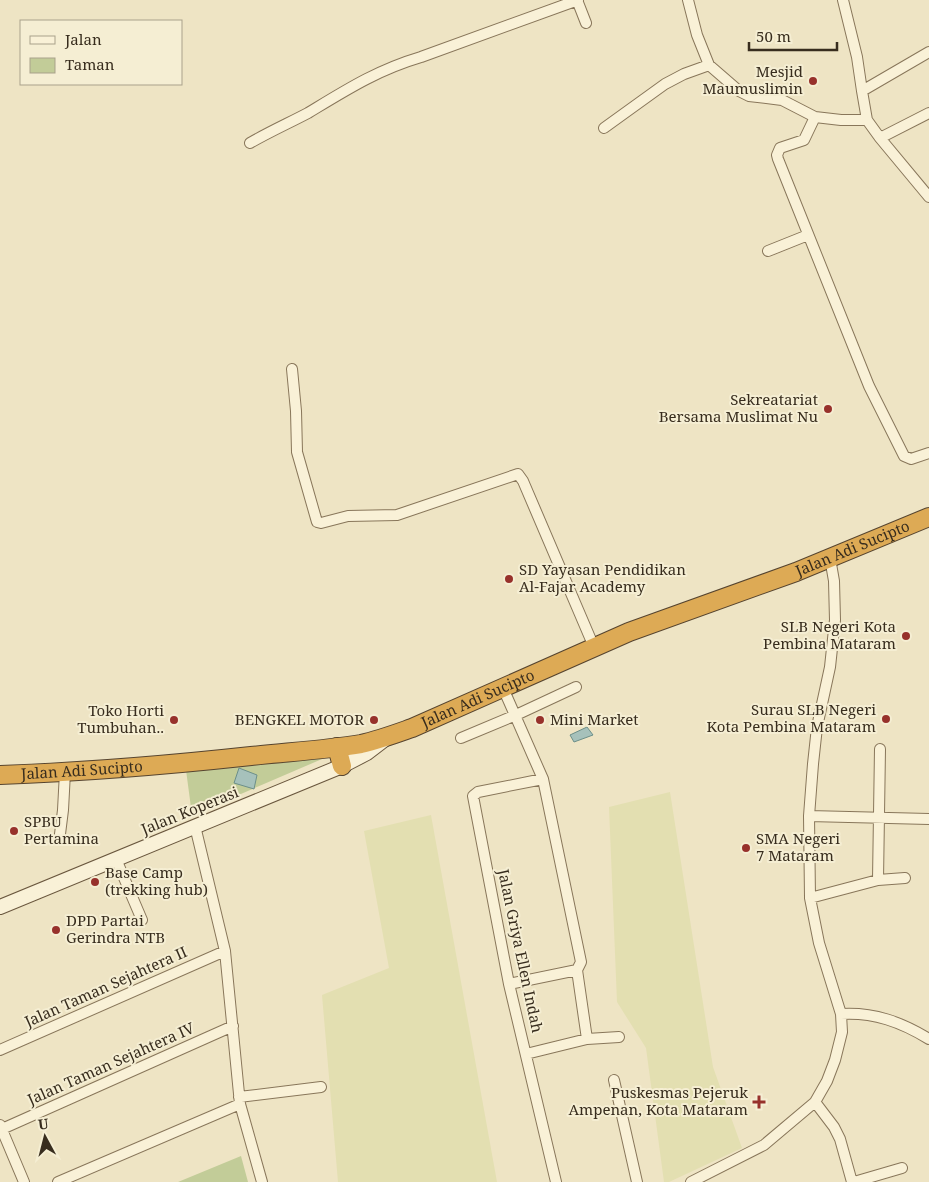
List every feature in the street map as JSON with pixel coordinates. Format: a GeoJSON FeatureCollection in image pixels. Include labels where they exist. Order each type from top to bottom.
{"type":"FeatureCollection","features":[{"type":"Feature","properties":{"kind":"highway","name":"Jalan Adi Sucipto"},"geometry":{"type":"LineString","coordinates":[[0,775],[65,772],[222,759],[336,747],[387,737],[412,728],[510,703],[594,647],[684,611],[832,570],[929,517]]}},
{"type":"Feature","properties":{"kind":"highway"},"geometry":{"type":"LineString","coordinates":[[336,747],[342,766]]}},
{"type":"Feature","properties":{"kind":"street"},"geometry":{"type":"LineString","coordinates":[[250,143],[304,115],[362,80],[397,64],[577,0],[586,23]]}},
{"type":"Feature","properties":{"kind":"street"},"geometry":{"type":"LineString","coordinates":[[688,0],[697,35],[709,65],[739,91],[749,96],[782,100],[815,117],[867,120]]}},
{"type":"Feature","properties":{"kind":"street"},"geometry":{"type":"LineString","coordinates":[[843,0],[856,57],[867,120],[929,197]]}},
{"type":"Feature","properties":{"kind":"street"},"geometry":{"type":"LineString","coordinates":[[862,91],[929,52]]}},
{"type":"Feature","properties":{"kind":"street"},"geometry":{"type":"LineString","coordinates":[[604,128],[665,84],[709,65]]}},
{"type":"Feature","properties":{"kind":"street"},"geometry":{"type":"LineString","coordinates":[[880,138],[929,113]]}},
{"type":"Feature","properties":{"kind":"street"},"geometry":{"type":"LineString","coordinates":[[815,117],[804,140],[780,148],[777,155],[869,386],[904,456],[911,459],[929,453]]}},
{"type":"Feature","properties":{"kind":"street"},"geometry":{"type":"LineString","coordinates":[[768,251],[808,235]]}},
{"type":"Feature","properties":{"kind":"street"},"geometry":{"type":"LineString","coordinates":[[292,369],[296,411],[296,442],[317,522],[321,523],[348,516],[398,515],[518,474],[523,481],[594,647]]}},
{"type":"Feature","properties":{"kind":"street"},"geometry":{"type":"LineString","coordinates":[[692,1182],[764,1145],[815,1102],[827,1081],[835,1060],[842,1032],[841,1014],[819,943],[810,898],[810,816],[818,727],[830,667],[835,620],[832,570]]}},
{"type":"Feature","properties":{"kind":"street"},"geometry":{"type":"LineString","coordinates":[[461,738],[510,703],[576,687]]}},
{"type":"Feature","properties":{"kind":"street"},"geometry":{"type":"LineString","coordinates":[[510,703],[543,779],[581,962],[577,970],[587,1040]]}},
{"type":"Feature","properties":{"kind":"street","name":"Jalan Koperasi"},"geometry":{"type":"LineString","coordinates":[[0,907],[342,766],[367,753],[387,737]]}},
{"type":"Feature","properties":{"kind":"street"},"geometry":{"type":"LineString","coordinates":[[878,880],[880,750]]}},
{"type":"Feature","properties":{"kind":"street"},"geometry":{"type":"LineString","coordinates":[[60,834],[64,810],[65,772]]}},
{"type":"Feature","properties":{"kind":"street","name":"Jalan Griya Ellen Indah"},"geometry":{"type":"LineString","coordinates":[[543,779],[478,792],[473,796],[509,984],[556,1182]]}},
{"type":"Feature","properties":{"kind":"street"},"geometry":{"type":"LineString","coordinates":[[810,816],[929,819]]}},
{"type":"Feature","properties":{"kind":"street"},"geometry":{"type":"LineString","coordinates":[[195,826],[225,951],[240,1100],[262,1182]]}},
{"type":"Feature","properties":{"kind":"street"},"geometry":{"type":"LineString","coordinates":[[116,859],[142,920]]}},
{"type":"Feature","properties":{"kind":"street"},"geometry":{"type":"LineString","coordinates":[[810,898],[878,880],[905,878]]}},
{"type":"Feature","properties":{"kind":"street","name":"Jalan Taman Sejahtera II"},"geometry":{"type":"LineString","coordinates":[[0,1050],[225,951]]}},
{"type":"Feature","properties":{"kind":"street"},"geometry":{"type":"LineString","coordinates":[[509,984],[577,970]]}},
{"type":"Feature","properties":{"kind":"street"},"geometry":{"type":"LineString","coordinates":[[841,1014],[859,1013],[880,1016],[907,1026],[929,1039]]}},
{"type":"Feature","properties":{"kind":"street","name":"Jalan Taman Sejahtera IV"},"geometry":{"type":"LineString","coordinates":[[1,1127],[233,1026]]}},
{"type":"Feature","properties":{"kind":"street"},"geometry":{"type":"LineString","coordinates":[[526,1054],[587,1040],[619,1037]]}},
{"type":"Feature","properties":{"kind":"street"},"geometry":{"type":"LineString","coordinates":[[614,1080],[637,1182]]}},
{"type":"Feature","properties":{"kind":"street"},"geometry":{"type":"LineString","coordinates":[[58,1182],[240,1100],[321,1087]]}},
{"type":"Feature","properties":{"kind":"street"},"geometry":{"type":"LineString","coordinates":[[815,1102],[834,1127],[840,1139],[853,1182],[902,1168]]}},
{"type":"Feature","properties":{"kind":"street"},"geometry":{"type":"LineString","coordinates":[[1,1127],[24,1182]]}},
{"type":"Feature","properties":{"kind":"shaded area"},"geometry":{"type":"Polygon","coordinates":[[[670,792],[713,1067],[742,1148],[669,1182],[664,1182],[646,1048],[617,1002],[609,807],[670,792]]]}},
{"type":"Feature","properties":{"kind":"shaded area"},"geometry":{"type":"Polygon","coordinates":[[[431,815],[497,1182],[338,1182],[322,995],[389,968],[364,831],[431,815]]]}},
{"type":"Feature","properties":{"kind":"green space"},"geometry":{"type":"Polygon","coordinates":[[[336,753],[192,815],[186,770],[336,753]]]}},
{"type":"Feature","properties":{"kind":"green space"},"geometry":{"type":"Polygon","coordinates":[[[241,1156],[248,1182],[178,1182],[241,1156]]]}},
{"type":"Feature","properties":{"kind":"water"},"geometry":{"type":"Polygon","coordinates":[[[587,727],[593,735],[574,742],[570,735],[587,727]]]}},
{"type":"Feature","properties":{"kind":"water"},"geometry":{"type":"Polygon","coordinates":[[[239,768],[257,775],[254,789],[234,783],[239,768]]]}},
{"type":"Feature","properties":{"kind":"place","name":"Mesjid Maumuslimin"},"geometry":{"type":"Point","coordinates":[813,81]}},
{"type":"Feature","properties":{"kind":"place","name":"Sekreatariat Bersama Muslimat Nu"},"geometry":{"type":"Point","coordinates":[828,409]}},
{"type":"Feature","properties":{"kind":"place","name":"SD Yayasan Pendidikan Al-Fajar Academy"},"geometry":{"type":"Point","coordinates":[509,579]}},
{"type":"Feature","properties":{"kind":"place","name":"SLB Negeri Kota Pembina Mataram"},"geometry":{"type":"Point","coordinates":[906,636]}},
{"type":"Feature","properties":{"kind":"place","name":"Surau SLB Negeri Kota Pembina Mataram"},"geometry":{"type":"Point","coordinates":[886,719]}},
{"type":"Feature","properties":{"kind":"place","name":"Toko Horti Tumbuhan.."},"geometry":{"type":"Point","coordinates":[174,720]}},
{"type":"Feature","properties":{"kind":"place","name":"BENGKEL MOTOR"},"geometry":{"type":"Point","coordinates":[374,720]}},
{"type":"Feature","properties":{"kind":"place","name":"Mini Market"},"geometry":{"type":"Point","coordinates":[540,720]}},
{"type":"Feature","properties":{"kind":"place","name":"SPBU Pertamina"},"geometry":{"type":"Point","coordinates":[14,831]}},
{"type":"Feature","properties":{"kind":"place","name":"SMA Negeri 7 Mataram"},"geometry":{"type":"Point","coordinates":[746,848]}},
{"type":"Feature","properties":{"kind":"place","name":"Base Camp (trekking hub)"},"geometry":{"type":"Point","coordinates":[95,882]}},
{"type":"Feature","properties":{"kind":"place","name":"DPD Partai Gerindra NTB"},"geometry":{"type":"Point","coordinates":[56,930]}},
{"type":"Feature","properties":{"kind":"place","name":"Puskesmas Pejeruk Ampenan, Kota Mataram"},"geometry":{"type":"Point","coordinates":[759,1102]}}]}
